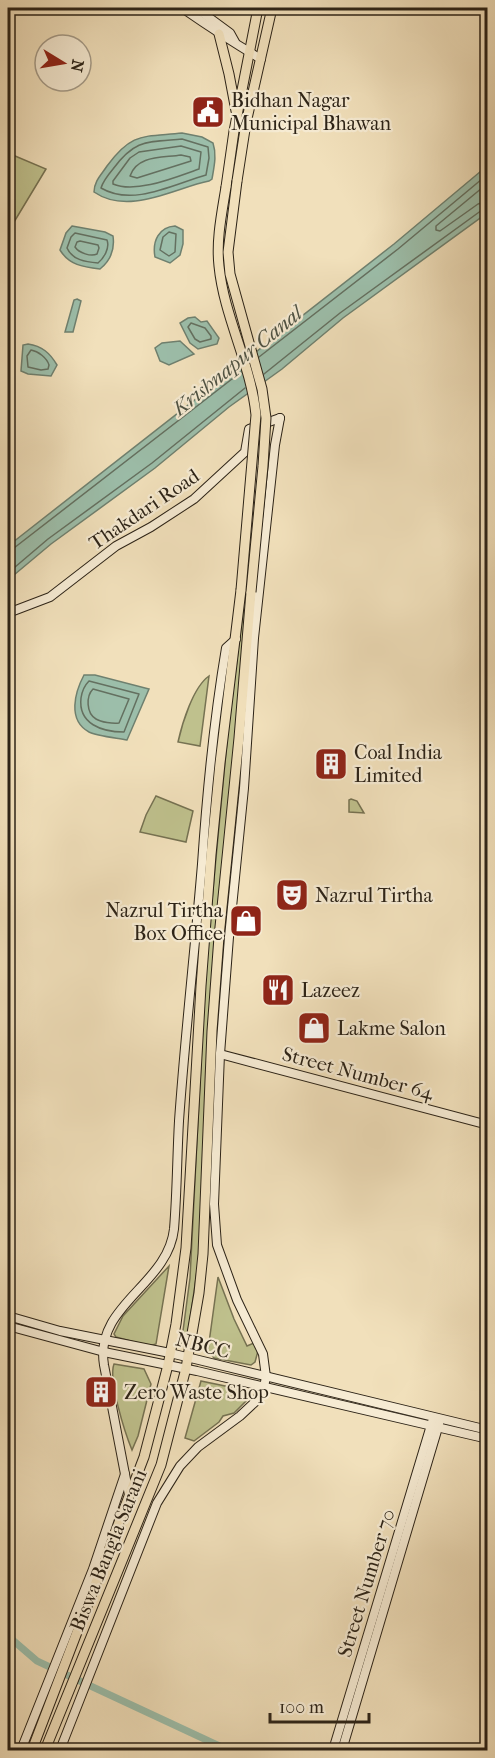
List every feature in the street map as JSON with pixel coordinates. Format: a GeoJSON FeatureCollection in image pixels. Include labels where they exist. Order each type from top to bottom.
{"type":"FeatureCollection","features":[{"type":"Feature","properties":{"kind":"main road"},"geometry":{"type":"LineString","coordinates":[[246,591],[256,415],[253,394],[226,301],[218,263],[220,232],[237,116],[258,8]]}},
{"type":"Feature","properties":{"kind":"main road"},"geometry":{"type":"LineString","coordinates":[[246,591],[263,466],[266,418],[262,389],[230,274],[230,236],[246,123],[272,8]]}},
{"type":"Feature","properties":{"kind":"main road"},"geometry":{"type":"LineString","coordinates":[[219,34],[237,116]]}},
{"type":"Feature","properties":{"kind":"main road","name":"Biswa Bangla Sarani"},"geometry":{"type":"LineString","coordinates":[[32,1750],[55,1679],[144,1457],[168,1365],[182,1287],[186,1248],[201,986],[221,754],[236,639],[246,591]]}},
{"type":"Feature","properties":{"kind":"main road","name":"Biswa Bangla Sarani"},"geometry":{"type":"LineString","coordinates":[[45,1750],[81,1662],[141,1529],[161,1465],[194,1330],[203,1254],[216,970],[246,591]]}},
{"type":"Feature","properties":{"kind":"street"},"geometry":{"type":"LineString","coordinates":[[182,8],[261,59]]}},
{"type":"Feature","properties":{"kind":"street"},"geometry":{"type":"LineString","coordinates":[[196,8],[230,33],[235,42]]}},
{"type":"Feature","properties":{"kind":"street","name":"Thakdari Road"},"geometry":{"type":"LineString","coordinates":[[8,613],[50,597],[116,546],[195,499],[243,455],[249,429],[280,418],[254,638],[244,789],[220,1054]]}},
{"type":"Feature","properties":{"kind":"street"},"geometry":{"type":"LineString","coordinates":[[129,1499],[104,1365],[104,1352],[116,1314],[162,1263],[174,1232],[179,1119],[189,991],[211,763],[226,648],[236,639]]}},
{"type":"Feature","properties":{"kind":"street"},"geometry":{"type":"LineString","coordinates":[[60,1750],[92,1668],[141,1529],[180,1466],[205,1440],[247,1410],[259,1397],[264,1387],[266,1377],[263,1354],[235,1296],[215,1234],[213,1204],[220,1054]]}},
{"type":"Feature","properties":{"kind":"street","name":"Street Number 64"},"geometry":{"type":"LineString","coordinates":[[220,1054],[488,1125]]}},
{"type":"Feature","properties":{"kind":"street","name":"NBCC"},"geometry":{"type":"LineString","coordinates":[[8,1316],[488,1430]]}},
{"type":"Feature","properties":{"kind":"street"},"geometry":{"type":"LineString","coordinates":[[8,1326],[104,1352],[186,1368],[488,1439]]}},
{"type":"Feature","properties":{"kind":"street","name":"Street Number 70"},"geometry":{"type":"LineString","coordinates":[[342,1750],[436,1417]]}},
{"type":"Feature","properties":{"kind":"street","name":"Street Number 70"},"geometry":{"type":"LineString","coordinates":[[333,1750],[435,1426]]}},
{"type":"Feature","properties":{"kind":"street"},"geometry":{"type":"LineString","coordinates":[[64,1657],[125,1472]]}},
{"type":"Feature","properties":{"kind":"street"},"geometry":{"type":"LineString","coordinates":[[21,1750],[55,1679]]}},
{"type":"Feature","properties":{"kind":"shaded area"},"geometry":{"type":"Polygon","coordinates":[[[8,153],[46,169],[8,232],[8,153]]]}},
{"type":"Feature","properties":{"kind":"shaded area"},"geometry":{"type":"Polygon","coordinates":[[[243,612],[246,612],[198,1264],[186,1347],[181,1346],[190,1278],[206,964],[228,731],[243,612]]]}},
{"type":"Feature","properties":{"kind":"shaded area"},"geometry":{"type":"Polygon","coordinates":[[[209,676],[200,746],[178,742],[193,697],[209,676]]]}},
{"type":"Feature","properties":{"kind":"shaded area"},"geometry":{"type":"Polygon","coordinates":[[[156,796],[193,811],[186,842],[140,832],[156,796]]]}},
{"type":"Feature","properties":{"kind":"shaded area"},"geometry":{"type":"Polygon","coordinates":[[[349,800],[357,801],[364,813],[349,812],[349,800]]]}},
{"type":"Feature","properties":{"kind":"shaded area"},"geometry":{"type":"Polygon","coordinates":[[[169,1266],[156,1344],[149,1346],[116,1337],[114,1334],[123,1316],[169,1266]]]}},
{"type":"Feature","properties":{"kind":"shaded area"},"geometry":{"type":"Polygon","coordinates":[[[218,1277],[247,1346],[254,1343],[258,1351],[255,1362],[251,1365],[214,1358],[208,1350],[218,1277]]]}},
{"type":"Feature","properties":{"kind":"shaded area"},"geometry":{"type":"Polygon","coordinates":[[[114,1364],[144,1369],[151,1384],[138,1436],[132,1450],[115,1394],[114,1364]]]}},
{"type":"Feature","properties":{"kind":"shaded area"},"geometry":{"type":"Polygon","coordinates":[[[201,1381],[249,1391],[251,1396],[234,1413],[223,1416],[219,1422],[194,1441],[185,1438],[201,1381]]]}},
{"type":"Feature","properties":{"kind":"water"},"geometry":{"type":"Polygon","coordinates":[[[182,133],[202,137],[213,143],[215,156],[212,179],[137,201],[108,199],[94,192],[97,181],[107,166],[131,142],[148,136],[182,133]]]}},
{"type":"Feature","properties":{"kind":"water"},"geometry":{"type":"Polygon","coordinates":[[[487,166],[487,213],[343,318],[282,369],[229,407],[155,468],[51,544],[8,580],[8,546],[394,244],[487,166]]]}},
{"type":"Feature","properties":{"kind":"water"},"geometry":{"type":"Polygon","coordinates":[[[72,226],[105,232],[113,236],[111,255],[100,269],[72,262],[60,250],[66,233],[72,226]]]}},
{"type":"Feature","properties":{"kind":"water"},"geometry":{"type":"Polygon","coordinates":[[[175,226],[183,230],[183,244],[180,255],[170,263],[155,257],[154,251],[156,240],[161,232],[175,226]]]}},
{"type":"Feature","properties":{"kind":"water"},"geometry":{"type":"Polygon","coordinates":[[[74,300],[81,301],[73,332],[65,332],[74,300]]]}},
{"type":"Feature","properties":{"kind":"water"},"geometry":{"type":"Polygon","coordinates":[[[195,317],[201,322],[207,321],[219,338],[217,344],[198,349],[190,343],[180,323],[195,317]]]}},
{"type":"Feature","properties":{"kind":"water"},"geometry":{"type":"Polygon","coordinates":[[[180,341],[194,354],[169,365],[160,361],[155,348],[162,343],[180,341]]]}},
{"type":"Feature","properties":{"kind":"water"},"geometry":{"type":"Polygon","coordinates":[[[28,344],[41,348],[57,365],[51,376],[28,374],[21,371],[23,345],[28,344]]]}},
{"type":"Feature","properties":{"kind":"water"},"geometry":{"type":"Polygon","coordinates":[[[84,675],[95,675],[149,689],[127,740],[102,736],[82,727],[75,713],[75,705],[84,675]]]}},
{"type":"Feature","properties":{"kind":"waterway"},"geometry":{"type":"LineString","coordinates":[[8,1636],[37,1661],[228,1750]]}},
{"type":"Feature","properties":{"kind":"place","name":"Bidhan Nagar Municipal Bhawan"},"geometry":{"type":"Point","coordinates":[208,112]}},
{"type":"Feature","properties":{"kind":"place","name":"Coal India Limited"},"geometry":{"type":"Point","coordinates":[331,764]}},
{"type":"Feature","properties":{"kind":"place","name":"Nazrul Tirtha"},"geometry":{"type":"Point","coordinates":[292,895]}},
{"type":"Feature","properties":{"kind":"place","name":"Nazrul Tirtha Box Office"},"geometry":{"type":"Point","coordinates":[246,921]}},
{"type":"Feature","properties":{"kind":"place","name":"Lazeez"},"geometry":{"type":"Point","coordinates":[278,990]}},
{"type":"Feature","properties":{"kind":"place","name":"Lakme Salon"},"geometry":{"type":"Point","coordinates":[314,1028]}},
{"type":"Feature","properties":{"kind":"place","name":"Zero Waste Shop"},"geometry":{"type":"Point","coordinates":[101,1392]}},
{"type":"Feature","properties":{"kind":"water label","name":"Krishnapur Canal"},"geometry":{"type":"Point","coordinates":[237,361]}}]}
